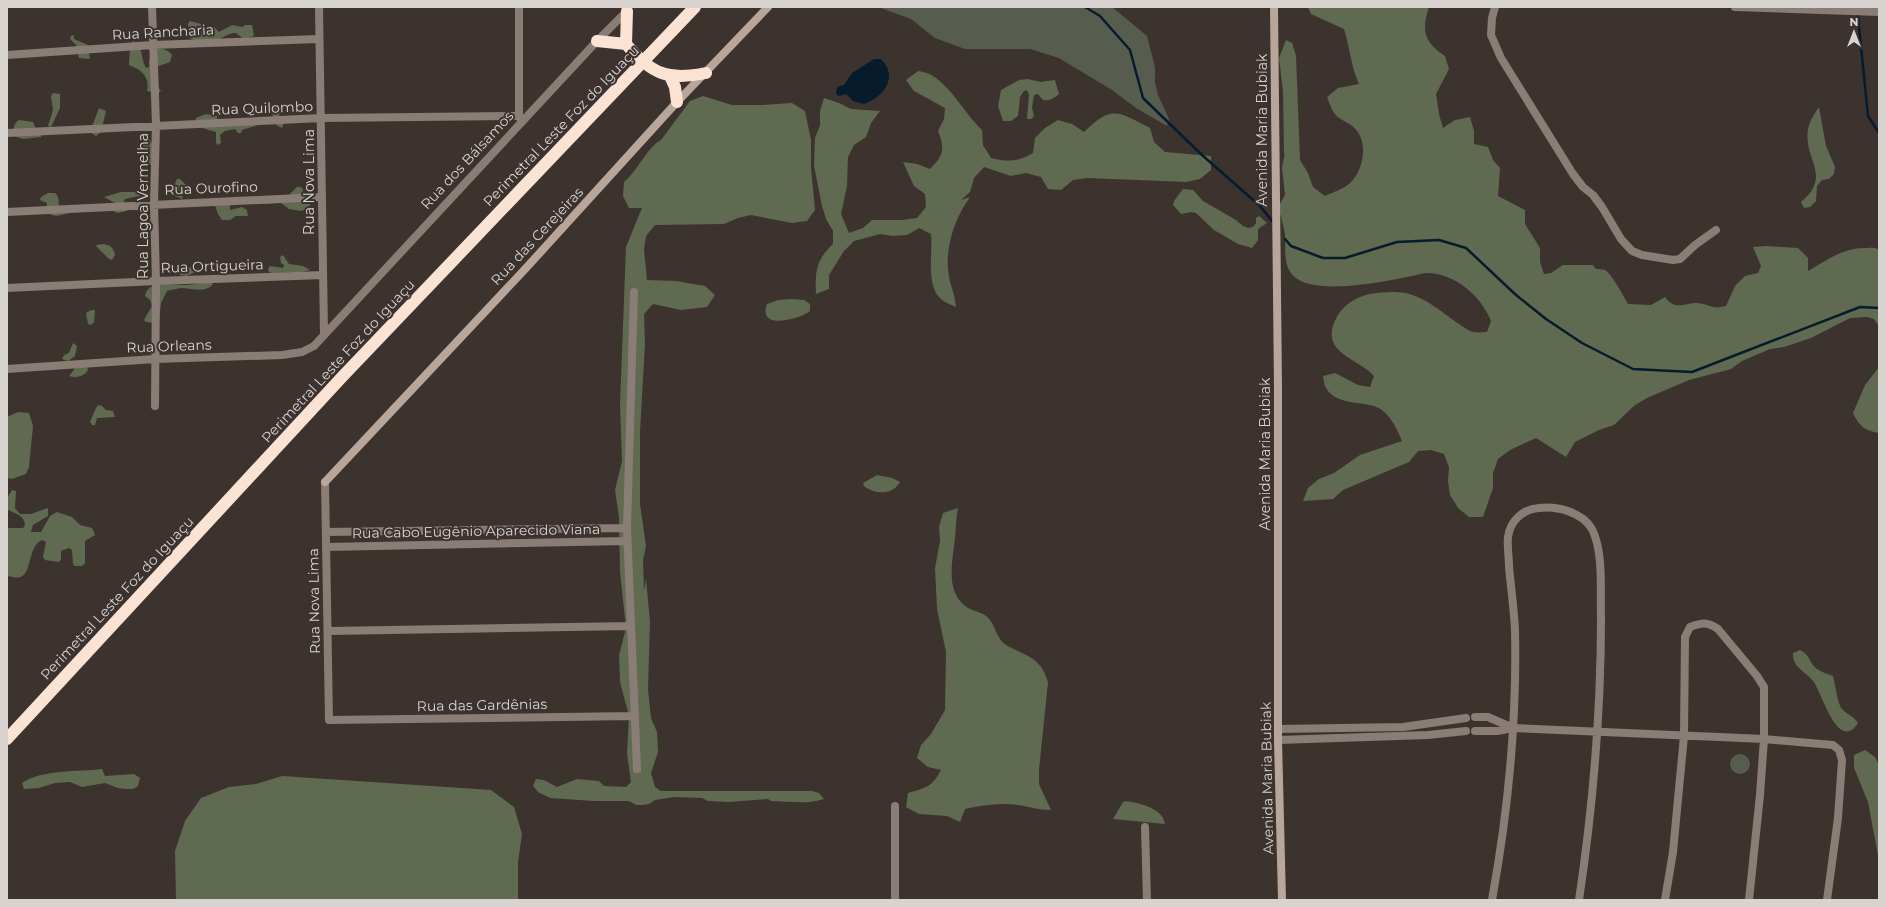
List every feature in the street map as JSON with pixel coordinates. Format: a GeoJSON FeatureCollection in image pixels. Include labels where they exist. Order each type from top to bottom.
{"type":"FeatureCollection","features":[{"type":"Feature","properties":{"kind":"highway","name":"Perimetral Leste Foz do Iguaçu"},"geometry":{"type":"LineString","coordinates":[[7,739],[342,377],[695,7]]}},
{"type":"Feature","properties":{"kind":"highway"},"geometry":{"type":"LineString","coordinates":[[626,44],[629,9]]}},
{"type":"Feature","properties":{"kind":"highway"},"geometry":{"type":"LineString","coordinates":[[597,41],[626,44],[642,63],[670,76],[688,77],[706,73]]}},
{"type":"Feature","properties":{"kind":"highway"},"geometry":{"type":"LineString","coordinates":[[670,76],[675,87],[677,102]]}},
{"type":"Feature","properties":{"kind":"street","name":"Rua Lagoa Vermelha"},"geometry":{"type":"LineString","coordinates":[[152,7],[156,125],[154,204],[156,281],[155,406]]}},
{"type":"Feature","properties":{"kind":"street","name":"Rua Nova Lima"},"geometry":{"type":"LineString","coordinates":[[320,7],[322,118],[321,197],[324,333]]}},
{"type":"Feature","properties":{"kind":"street"},"geometry":{"type":"LineString","coordinates":[[519,7],[520,118]]}},
{"type":"Feature","properties":{"kind":"street","name":"Rua das Cerejeiras"},"geometry":{"type":"LineString","coordinates":[[325,482],[526,267],[677,102],[768,7]]}},
{"type":"Feature","properties":{"kind":"street","name":"Avenida Maria Bubiak"},"geometry":{"type":"LineString","coordinates":[[1274,7],[1278,389],[1278,740],[1282,900]]}},
{"type":"Feature","properties":{"kind":"street"},"geometry":{"type":"LineString","coordinates":[[1495,7],[1492,18],[1491,35],[1502,58],[1573,174],[1582,187],[1593,195],[1621,239],[1632,251],[1642,255],[1673,260],[1680,259],[1695,245],[1716,230]]}},
{"type":"Feature","properties":{"kind":"street"},"geometry":{"type":"LineString","coordinates":[[1735,7],[1879,12]]}},
{"type":"Feature","properties":{"kind":"street","name":"Rua dos Bálsamos"},"geometry":{"type":"LineString","coordinates":[[324,333],[520,118],[629,9]]}},
{"type":"Feature","properties":{"kind":"street","name":"Rua Rancharia"},"geometry":{"type":"LineString","coordinates":[[7,55],[153,44],[320,39]]}},
{"type":"Feature","properties":{"kind":"street","name":"Rua Quilombo"},"geometry":{"type":"LineString","coordinates":[[7,133],[322,118],[520,118]]}},
{"type":"Feature","properties":{"kind":"street","name":"Rua Ourofino"},"geometry":{"type":"LineString","coordinates":[[7,212],[321,197]]}},
{"type":"Feature","properties":{"kind":"street","name":"Rua Ortigueira"},"geometry":{"type":"LineString","coordinates":[[7,288],[323,275]]}},
{"type":"Feature","properties":{"kind":"street"},"geometry":{"type":"LineString","coordinates":[[634,292],[627,541],[637,769]]}},
{"type":"Feature","properties":{"kind":"street","name":"Rua Orleans"},"geometry":{"type":"LineString","coordinates":[[7,369],[155,359],[282,355],[302,352],[314,346],[324,333]]}},
{"type":"Feature","properties":{"kind":"street","name":"Rua Nova Lima"},"geometry":{"type":"LineString","coordinates":[[325,482],[329,720]]}},
{"type":"Feature","properties":{"kind":"street"},"geometry":{"type":"LineString","coordinates":[[1492,900],[1501,850],[1512,728],[1515,629],[1508,536],[1514,521],[1526,511],[1540,508],[1567,510],[1575,514],[1590,526],[1596,540],[1600,576],[1601,648],[1597,732],[1590,825],[1579,900]]}},
{"type":"Feature","properties":{"kind":"street","name":"Rua Cabo Eugênio Aparecido Viana"},"geometry":{"type":"LineString","coordinates":[[326,532],[627,528]]}},
{"type":"Feature","properties":{"kind":"street","name":"Rua Cabo Eugênio Aparecido Viana"},"geometry":{"type":"LineString","coordinates":[[326,547],[627,541]]}},
{"type":"Feature","properties":{"kind":"street"},"geometry":{"type":"LineString","coordinates":[[1665,900],[1673,852],[1684,736],[1685,637],[1690,627],[1701,623],[1710,624],[1718,629],[1757,676],[1764,687],[1764,739],[1760,795],[1749,900]]}},
{"type":"Feature","properties":{"kind":"street"},"geometry":{"type":"LineString","coordinates":[[328,631],[631,626]]}},
{"type":"Feature","properties":{"kind":"street","name":"Rua das Gardênias"},"geometry":{"type":"LineString","coordinates":[[329,720],[634,716]]}},
{"type":"Feature","properties":{"kind":"street"},"geometry":{"type":"LineString","coordinates":[[1475,717],[1488,717],[1512,728]]}},
{"type":"Feature","properties":{"kind":"street"},"geometry":{"type":"LineString","coordinates":[[1278,729],[1404,726],[1466,718]]}},
{"type":"Feature","properties":{"kind":"street"},"geometry":{"type":"LineString","coordinates":[[1456,720],[1458,726],[1457,733]]}},
{"type":"Feature","properties":{"kind":"street"},"geometry":{"type":"LineString","coordinates":[[1278,740],[1497,731],[1512,728],[1764,739],[1833,746],[1839,750],[1842,760],[1838,818],[1827,900]]}},
{"type":"Feature","properties":{"kind":"street"},"geometry":{"type":"LineString","coordinates":[[895,806],[895,900]]}},
{"type":"Feature","properties":{"kind":"street"},"geometry":{"type":"LineString","coordinates":[[1145,827],[1147,900]]}},
{"type":"Feature","properties":{"kind":"green space"},"geometry":{"type":"Polygon","coordinates":[[[878,7],[1112,7],[1147,36],[1155,67],[1155,82],[1158,95],[1169,119],[1167,126],[1136,108],[1112,90],[1059,58],[1030,49],[965,49],[935,38],[911,19],[878,7]]]}},
{"type":"Feature","properties":{"kind":"green space"},"geometry":{"type":"Polygon","coordinates":[[[1308,7],[1429,7],[1425,23],[1426,35],[1433,46],[1445,56],[1449,69],[1436,94],[1443,128],[1455,120],[1470,117],[1474,131],[1474,144],[1488,147],[1493,160],[1500,168],[1498,196],[1525,210],[1525,224],[1540,248],[1540,262],[1544,274],[1551,273],[1563,265],[1593,265],[1596,269],[1608,272],[1628,304],[1651,305],[1665,297],[1672,304],[1676,305],[1697,303],[1721,307],[1726,306],[1735,286],[1745,276],[1758,273],[1761,266],[1753,247],[1766,246],[1798,248],[1808,258],[1808,271],[1843,252],[1859,248],[1875,248],[1879,250],[1879,326],[1874,319],[1867,317],[1850,318],[1811,338],[1784,347],[1770,349],[1742,361],[1731,369],[1689,380],[1647,398],[1635,405],[1614,425],[1599,430],[1575,442],[1566,457],[1536,438],[1510,450],[1498,459],[1493,473],[1493,488],[1483,517],[1469,517],[1458,508],[1450,495],[1448,481],[1449,467],[1444,454],[1431,450],[1418,451],[1409,462],[1343,490],[1333,499],[1303,501],[1308,488],[1319,479],[1334,473],[1360,455],[1402,441],[1392,421],[1382,410],[1369,405],[1345,401],[1331,394],[1325,387],[1323,376],[1335,373],[1358,385],[1370,387],[1374,376],[1367,369],[1341,353],[1335,346],[1332,338],[1333,328],[1338,315],[1344,308],[1351,302],[1365,295],[1383,292],[1401,292],[1413,295],[1426,301],[1465,328],[1472,331],[1487,332],[1491,321],[1480,302],[1473,294],[1456,281],[1446,276],[1425,273],[1375,283],[1334,286],[1316,285],[1301,281],[1288,269],[1285,254],[1285,234],[1278,207],[1285,195],[1282,168],[1285,152],[1284,155],[1283,91],[1279,58],[1286,40],[1292,43],[1296,56],[1300,160],[1308,173],[1313,187],[1325,196],[1348,185],[1358,172],[1361,165],[1363,150],[1360,137],[1355,128],[1335,114],[1327,97],[1338,88],[1359,84],[1354,71],[1344,29],[1311,14],[1308,7]]]}},
{"type":"Feature","properties":{"kind":"green space"},"geometry":{"type":"Polygon","coordinates":[[[190,21],[201,24],[207,34],[212,30],[210,27],[214,27],[219,32],[232,25],[242,27],[245,25],[252,25],[254,36],[244,39],[236,33],[233,33],[222,37],[211,47],[204,47],[190,38],[188,24],[190,21]]]}},
{"type":"Feature","properties":{"kind":"green space"},"geometry":{"type":"Polygon","coordinates":[[[74,35],[74,39],[88,45],[90,59],[79,58],[76,45],[70,39],[71,36],[74,35]]]}},
{"type":"Feature","properties":{"kind":"green space"},"geometry":{"type":"Polygon","coordinates":[[[133,41],[141,51],[146,68],[149,67],[149,60],[154,49],[164,49],[172,55],[170,62],[156,67],[156,84],[161,91],[158,93],[147,91],[148,86],[144,75],[138,69],[129,65],[130,47],[133,41]]]}},
{"type":"Feature","properties":{"kind":"green space"},"geometry":{"type":"Polygon","coordinates":[[[918,71],[928,73],[933,76],[953,95],[982,130],[983,145],[991,158],[1017,160],[1033,153],[1035,138],[1045,128],[1058,120],[1072,124],[1084,132],[1102,117],[1109,114],[1116,114],[1131,118],[1150,128],[1154,142],[1165,152],[1211,156],[1211,170],[1200,179],[1186,182],[1087,178],[1073,180],[1061,190],[1048,189],[1041,177],[1026,173],[1011,176],[984,167],[974,178],[970,192],[961,200],[970,197],[959,215],[949,246],[949,277],[956,307],[942,300],[933,287],[931,269],[931,234],[919,228],[907,235],[893,236],[880,234],[854,241],[844,251],[829,275],[829,289],[816,294],[816,272],[818,266],[823,255],[833,244],[833,231],[826,219],[822,206],[814,166],[815,138],[820,125],[820,111],[824,98],[851,109],[880,111],[871,123],[866,137],[854,145],[848,157],[847,186],[841,214],[849,233],[863,228],[872,220],[902,220],[917,218],[926,207],[925,194],[914,186],[903,162],[917,164],[930,169],[938,160],[942,152],[942,143],[938,131],[944,119],[945,108],[914,91],[906,80],[918,71]]]}},
{"type":"Feature","properties":{"kind":"green space"},"geometry":{"type":"Polygon","coordinates":[[[1028,79],[1040,82],[1055,80],[1059,94],[1049,100],[1042,99],[1038,94],[1034,95],[1032,108],[1034,116],[1031,119],[1027,119],[1029,94],[1027,90],[1024,91],[1020,97],[1018,116],[1011,121],[1003,121],[998,106],[1001,90],[1019,80],[1028,79]]]}},
{"type":"Feature","properties":{"kind":"green space"},"geometry":{"type":"Polygon","coordinates":[[[53,93],[60,94],[60,108],[51,127],[48,126],[53,110],[51,96],[53,93]]]}},
{"type":"Feature","properties":{"kind":"green space"},"geometry":{"type":"Polygon","coordinates":[[[703,96],[732,105],[792,103],[805,111],[811,140],[811,167],[815,210],[807,221],[792,223],[751,215],[738,218],[724,224],[655,225],[646,236],[644,250],[647,280],[676,281],[705,286],[715,295],[707,307],[681,310],[653,304],[644,314],[645,343],[640,432],[640,504],[646,546],[643,560],[644,591],[646,579],[650,621],[648,690],[651,718],[657,732],[658,752],[651,773],[655,787],[661,791],[812,791],[819,793],[824,799],[811,802],[771,801],[768,799],[729,802],[708,801],[702,798],[675,797],[655,800],[649,804],[636,805],[629,801],[594,801],[550,798],[538,792],[533,786],[536,779],[544,780],[557,787],[577,779],[599,781],[604,786],[626,787],[631,782],[627,754],[629,716],[620,682],[619,655],[626,628],[620,572],[619,517],[615,490],[622,461],[620,405],[626,247],[642,208],[629,208],[623,196],[624,182],[629,178],[652,147],[661,140],[690,101],[703,96]]]}},
{"type":"Feature","properties":{"kind":"green space"},"geometry":{"type":"Polygon","coordinates":[[[268,104],[282,105],[279,115],[284,123],[282,128],[276,125],[272,114],[265,107],[268,104]]]}},
{"type":"Feature","properties":{"kind":"green space"},"geometry":{"type":"Polygon","coordinates":[[[1819,107],[1826,146],[1835,167],[1834,174],[1829,179],[1822,180],[1817,186],[1816,201],[1810,207],[1804,208],[1801,202],[1810,193],[1815,184],[1816,175],[1809,150],[1808,130],[1809,124],[1819,107]]]}},
{"type":"Feature","properties":{"kind":"green space"},"geometry":{"type":"Polygon","coordinates":[[[99,108],[106,111],[101,132],[96,136],[90,132],[99,108]]]}},
{"type":"Feature","properties":{"kind":"green space"},"geometry":{"type":"Polygon","coordinates":[[[206,114],[217,116],[217,119],[257,122],[258,125],[242,130],[241,133],[238,133],[235,129],[225,131],[220,135],[221,143],[218,145],[216,143],[216,132],[199,127],[195,121],[196,118],[206,114]]]}},
{"type":"Feature","properties":{"kind":"green space"},"geometry":{"type":"Polygon","coordinates":[[[19,120],[33,122],[36,129],[41,134],[41,137],[23,139],[14,136],[14,127],[19,120]]]}},
{"type":"Feature","properties":{"kind":"green space"},"geometry":{"type":"Polygon","coordinates":[[[145,137],[149,138],[152,144],[153,163],[150,165],[141,160],[140,142],[141,139],[145,137]]]}},
{"type":"Feature","properties":{"kind":"green space"},"geometry":{"type":"Polygon","coordinates":[[[177,179],[180,179],[186,185],[182,199],[175,196],[174,186],[177,179]]]}},
{"type":"Feature","properties":{"kind":"green space"},"geometry":{"type":"Polygon","coordinates":[[[297,187],[301,187],[303,190],[302,194],[314,198],[308,208],[301,211],[289,209],[281,203],[257,204],[289,195],[297,187]]]}},
{"type":"Feature","properties":{"kind":"green space"},"geometry":{"type":"Polygon","coordinates":[[[1183,189],[1193,190],[1203,201],[1248,228],[1253,227],[1256,223],[1256,218],[1259,216],[1267,223],[1258,229],[1258,240],[1252,248],[1238,244],[1214,230],[1196,213],[1191,212],[1181,214],[1173,205],[1174,201],[1183,189]]]}},
{"type":"Feature","properties":{"kind":"green space"},"geometry":{"type":"Polygon","coordinates":[[[121,192],[139,192],[143,195],[125,199],[124,202],[127,211],[117,213],[112,210],[115,203],[104,197],[121,192]]]}},
{"type":"Feature","properties":{"kind":"green space"},"geometry":{"type":"Polygon","coordinates":[[[48,193],[55,193],[58,198],[59,206],[69,213],[54,216],[46,211],[47,203],[40,200],[41,197],[48,193]]]}},
{"type":"Feature","properties":{"kind":"green space"},"geometry":{"type":"Polygon","coordinates":[[[230,204],[230,210],[242,207],[247,210],[248,216],[236,216],[230,220],[222,220],[215,205],[230,204]]]}},
{"type":"Feature","properties":{"kind":"green space"},"geometry":{"type":"Polygon","coordinates":[[[104,244],[110,246],[114,250],[115,255],[112,260],[109,259],[96,245],[104,244]]]}},
{"type":"Feature","properties":{"kind":"green space"},"geometry":{"type":"Polygon","coordinates":[[[283,255],[289,264],[303,266],[310,270],[302,272],[269,272],[268,269],[270,266],[283,268],[284,265],[281,263],[280,257],[283,255]]]}},
{"type":"Feature","properties":{"kind":"green space"},"geometry":{"type":"Polygon","coordinates":[[[178,267],[197,268],[198,271],[186,276],[180,275],[177,271],[178,267]]]}},
{"type":"Feature","properties":{"kind":"green space"},"geometry":{"type":"Polygon","coordinates":[[[209,280],[213,284],[207,289],[199,290],[181,288],[167,291],[161,303],[159,321],[156,323],[146,322],[144,320],[152,306],[150,300],[145,296],[147,290],[151,287],[163,284],[187,285],[209,280]]]}},
{"type":"Feature","properties":{"kind":"green space"},"geometry":{"type":"Polygon","coordinates":[[[778,300],[804,300],[810,304],[810,311],[798,317],[781,321],[768,318],[766,312],[767,304],[778,300]]]}},
{"type":"Feature","properties":{"kind":"green space"},"geometry":{"type":"Polygon","coordinates":[[[91,310],[95,310],[94,322],[91,325],[88,324],[86,313],[91,310]]]}},
{"type":"Feature","properties":{"kind":"green space"},"geometry":{"type":"Polygon","coordinates":[[[73,343],[77,346],[75,356],[68,361],[62,359],[64,355],[69,353],[73,343]]]}},
{"type":"Feature","properties":{"kind":"green space"},"geometry":{"type":"Polygon","coordinates":[[[76,367],[87,367],[88,370],[80,376],[69,376],[76,367]]]}},
{"type":"Feature","properties":{"kind":"green space"},"geometry":{"type":"Polygon","coordinates":[[[1879,367],[1879,433],[1870,431],[1863,427],[1853,413],[1865,385],[1879,367]]]}},
{"type":"Feature","properties":{"kind":"green space"},"geometry":{"type":"Polygon","coordinates":[[[98,405],[102,406],[106,410],[113,411],[115,417],[97,418],[95,425],[92,425],[90,422],[98,405]]]}},
{"type":"Feature","properties":{"kind":"green space"},"geometry":{"type":"Polygon","coordinates":[[[18,412],[29,413],[33,426],[29,467],[26,474],[12,479],[7,478],[7,417],[18,412]]]}},
{"type":"Feature","properties":{"kind":"green space"},"geometry":{"type":"Polygon","coordinates":[[[877,475],[892,478],[900,482],[893,489],[884,492],[873,491],[864,486],[863,483],[877,475]]]}},
{"type":"Feature","properties":{"kind":"green space"},"geometry":{"type":"Polygon","coordinates":[[[12,490],[16,491],[15,508],[20,514],[31,514],[48,508],[48,516],[33,525],[31,532],[41,532],[50,516],[57,512],[72,517],[80,525],[92,528],[95,535],[85,541],[85,563],[82,566],[75,566],[73,564],[72,550],[69,548],[61,551],[61,559],[59,562],[45,560],[43,557],[46,542],[42,540],[37,544],[33,551],[26,572],[22,576],[16,578],[7,575],[7,528],[23,528],[25,525],[21,516],[7,509],[7,498],[12,490]]]}},
{"type":"Feature","properties":{"kind":"green space"},"geometry":{"type":"Polygon","coordinates":[[[958,508],[952,564],[952,582],[954,591],[964,605],[987,617],[1003,643],[1037,662],[1045,673],[1048,682],[1039,770],[1039,784],[1051,810],[1009,804],[987,805],[965,809],[960,822],[947,816],[919,814],[906,807],[908,793],[928,786],[935,780],[941,770],[928,767],[917,758],[921,745],[931,734],[945,710],[946,652],[937,609],[935,568],[940,541],[939,527],[943,513],[958,508]]]}},
{"type":"Feature","properties":{"kind":"green space"},"geometry":{"type":"Polygon","coordinates":[[[1800,650],[1808,656],[1812,664],[1817,669],[1833,676],[1841,707],[1858,723],[1851,731],[1844,731],[1837,726],[1831,718],[1817,687],[1795,662],[1793,653],[1800,650]]]}},
{"type":"Feature","properties":{"kind":"green space"},"geometry":{"type":"Polygon","coordinates":[[[1865,750],[1875,757],[1879,765],[1879,861],[1868,802],[1854,768],[1854,755],[1865,750]]]}},
{"type":"Feature","properties":{"kind":"green space"},"geometry":{"type":"Polygon","coordinates":[[[1740,754],[1747,757],[1750,764],[1747,771],[1740,774],[1733,771],[1730,764],[1733,757],[1740,754]]]}},
{"type":"Feature","properties":{"kind":"green space"},"geometry":{"type":"Polygon","coordinates":[[[102,769],[105,776],[134,774],[140,778],[138,786],[133,789],[125,789],[105,783],[82,787],[70,782],[55,783],[39,788],[24,789],[22,783],[40,775],[50,773],[102,769]]]}},
{"type":"Feature","properties":{"kind":"green space"},"geometry":{"type":"Polygon","coordinates":[[[282,776],[491,790],[514,807],[522,834],[518,862],[518,900],[176,900],[175,851],[185,821],[201,798],[229,787],[256,784],[282,776]]]}},
{"type":"Feature","properties":{"kind":"green space"},"geometry":{"type":"Polygon","coordinates":[[[1126,801],[1150,807],[1160,814],[1165,824],[1113,819],[1123,802],[1126,801]]]}},
{"type":"Feature","properties":{"kind":"water"},"geometry":{"type":"Polygon","coordinates":[[[874,59],[881,59],[889,73],[887,86],[878,97],[864,104],[853,101],[846,94],[839,96],[836,94],[837,87],[844,85],[852,73],[874,59]]]}},
{"type":"Feature","properties":{"kind":"waterway"},"geometry":{"type":"LineString","coordinates":[[1085,7],[1100,16],[1130,50],[1143,98],[1202,155],[1260,206],[1272,221]]}},
{"type":"Feature","properties":{"kind":"waterway"},"geometry":{"type":"LineString","coordinates":[[1857,7],[1868,116],[1879,133]]}},
{"type":"Feature","properties":{"kind":"waterway"},"geometry":{"type":"LineString","coordinates":[[1285,239],[1291,246],[1323,258],[1345,258],[1397,242],[1439,240],[1466,248],[1516,295],[1546,319],[1582,343],[1633,369],[1692,372],[1860,307],[1879,308]]}}]}
